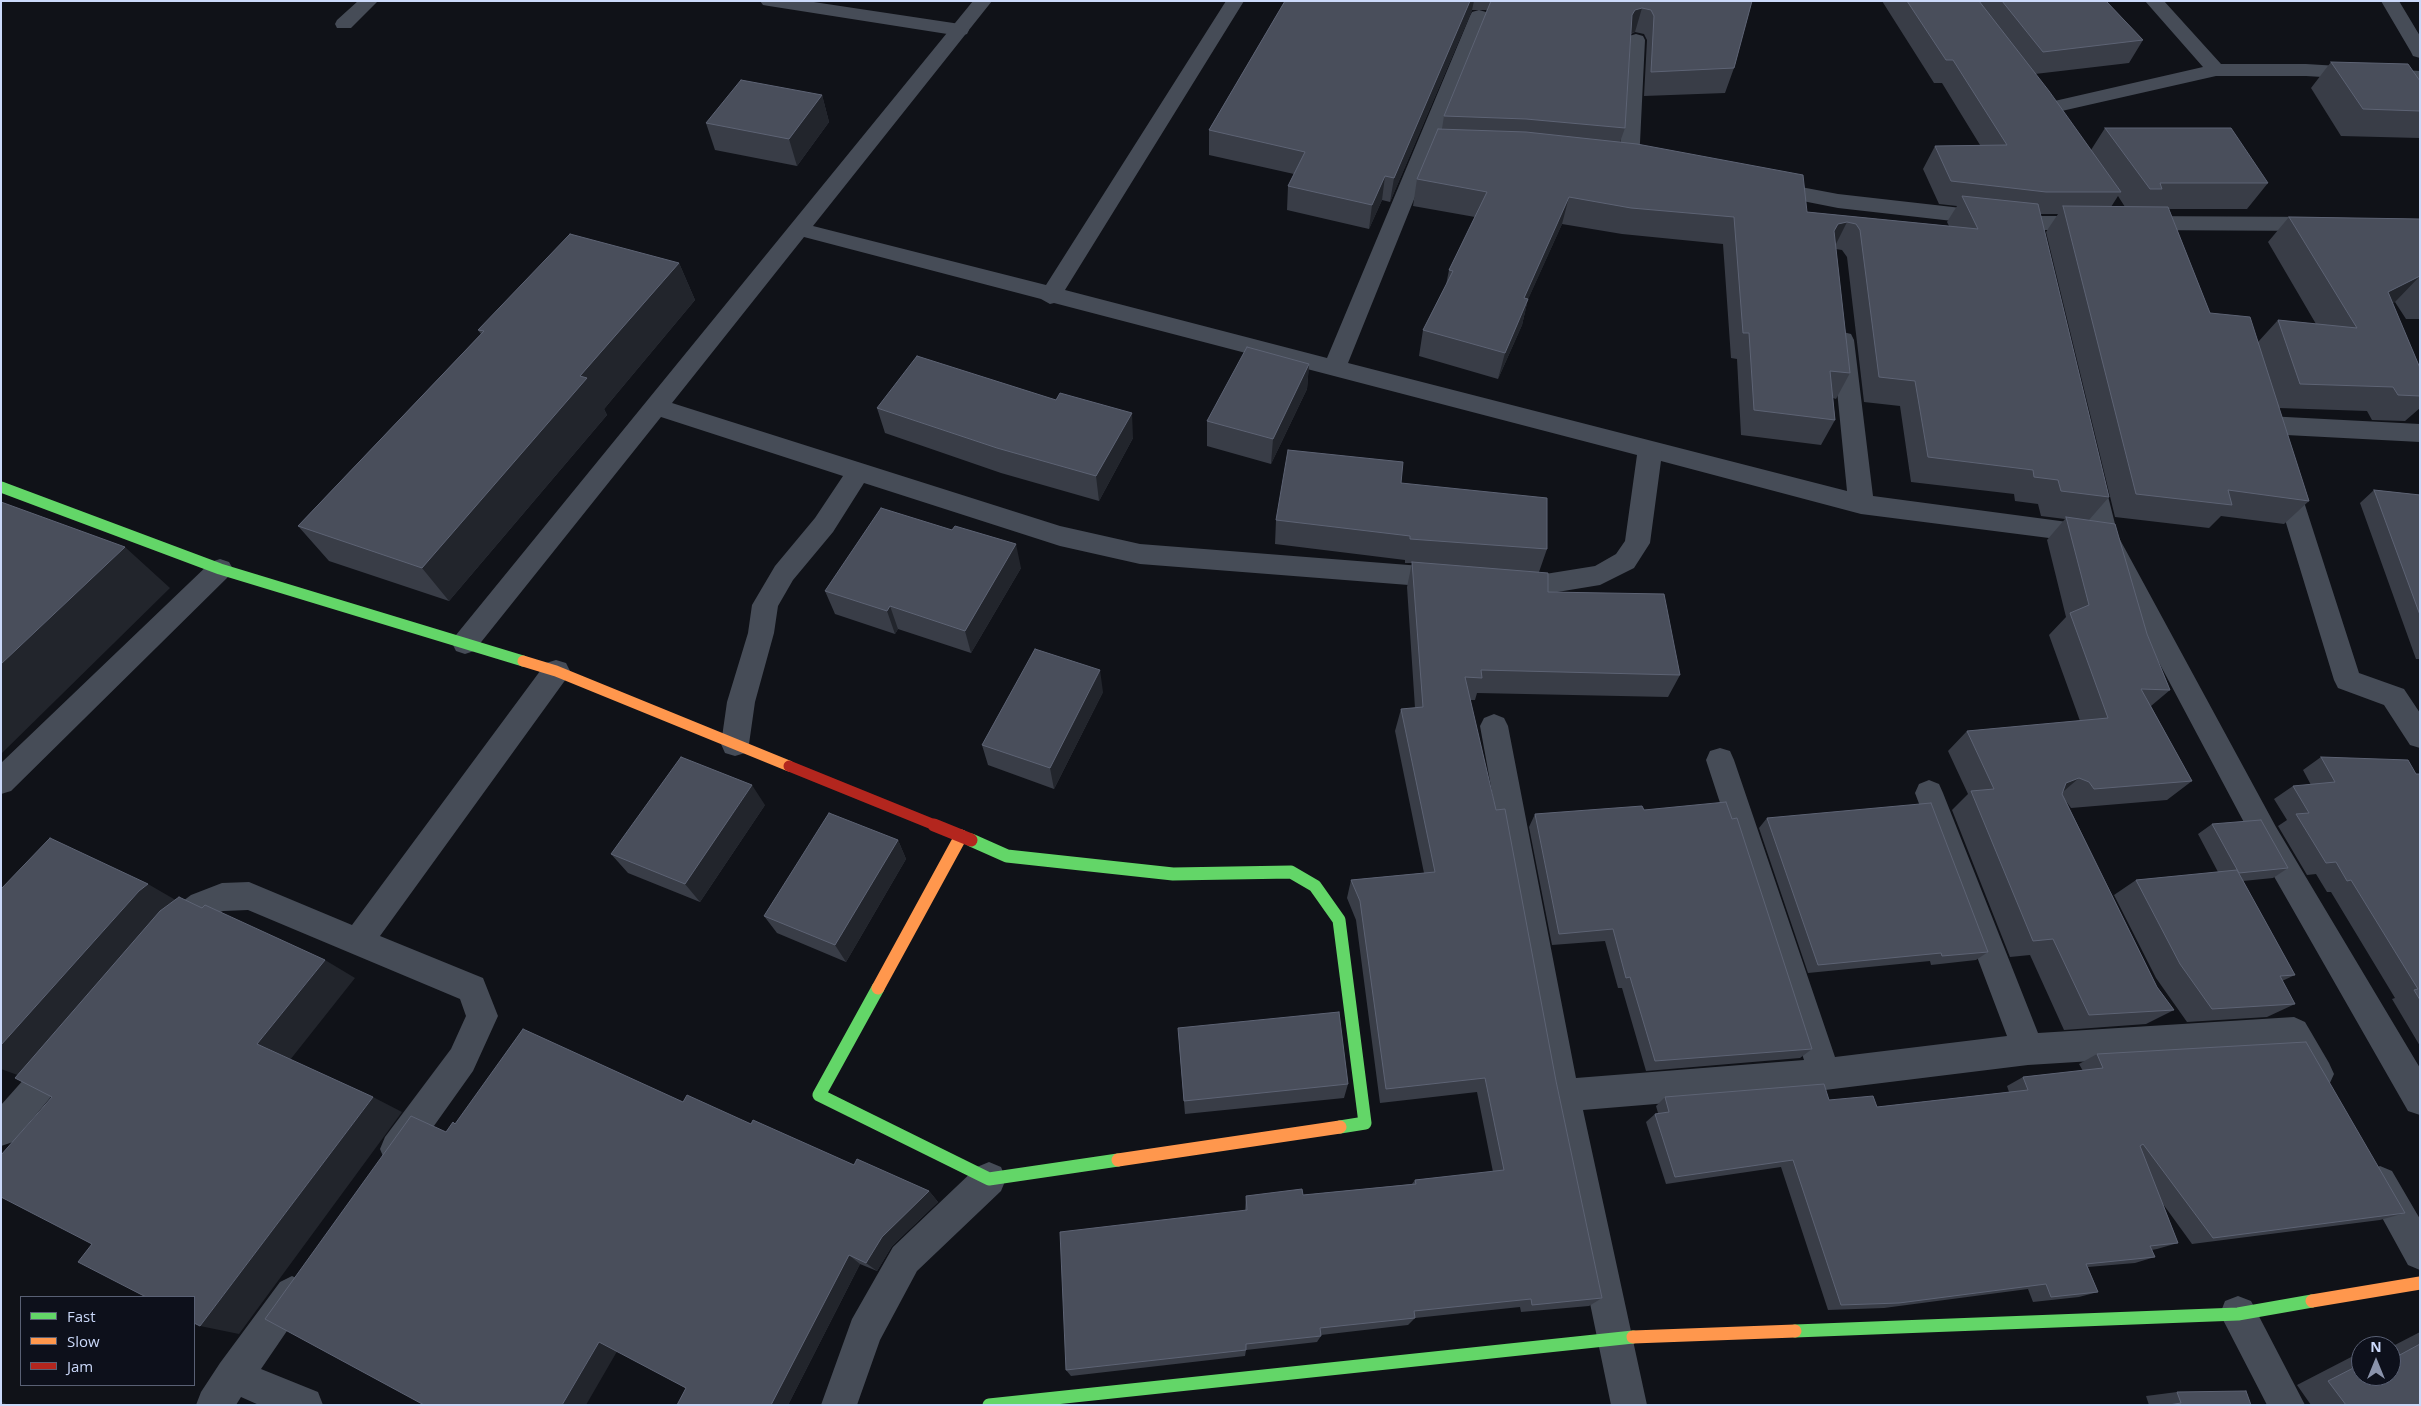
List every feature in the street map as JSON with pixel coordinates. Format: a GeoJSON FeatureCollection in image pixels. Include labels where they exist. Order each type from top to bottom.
{"type":"FeatureCollection","features":[{"type":"Feature","properties":{"kind":"street"},"geometry":{"type":"LineString","coordinates":[[344,24],[369,1]]}},
{"type":"Feature","properties":{"kind":"street"},"geometry":{"type":"LineString","coordinates":[[769,1],[960,30]]}},
{"type":"Feature","properties":{"kind":"street"},"geometry":{"type":"LineString","coordinates":[[465,643],[983,1]]}},
{"type":"Feature","properties":{"kind":"street"},"geometry":{"type":"LineString","coordinates":[[2154,1],[2216,70]]}},
{"type":"Feature","properties":{"kind":"street"},"geometry":{"type":"LineString","coordinates":[[2390,1],[2420,52]]}},
{"type":"Feature","properties":{"kind":"street"},"geometry":{"type":"LineString","coordinates":[[1050,296],[1230,2]]}},
{"type":"Feature","properties":{"kind":"street"},"geometry":{"type":"LineString","coordinates":[[1334,369],[1436,148],[1479,16]]}},
{"type":"Feature","properties":{"kind":"street"},"geometry":{"type":"LineString","coordinates":[[1628,163],[1636,40]]}},
{"type":"Feature","properties":{"kind":"street"},"geometry":{"type":"LineString","coordinates":[[2055,125],[2038,101],[2216,70],[2306,70],[2420,77]]}},
{"type":"Feature","properties":{"kind":"street"},"geometry":{"type":"LineString","coordinates":[[1752,185],[1838,201],[2034,232],[2121,219],[2341,224]]}},
{"type":"Feature","properties":{"kind":"street"},"geometry":{"type":"LineString","coordinates":[[798,229],[1050,296],[1861,504],[2105,536]]}},
{"type":"Feature","properties":{"kind":"street"},"geometry":{"type":"LineString","coordinates":[[1840,316],[1861,504]]}},
{"type":"Feature","properties":{"kind":"street"},"geometry":{"type":"LineString","coordinates":[[655,406],[1060,536],[1140,554],[1539,584],[1600,575],[1625,560],[1637,543],[1650,450]]}},
{"type":"Feature","properties":{"kind":"street"},"geometry":{"type":"LineString","coordinates":[[2420,433],[2264,416],[2312,561],[2348,680],[2407,698],[2420,736]]}},
{"type":"Feature","properties":{"kind":"street"},"geometry":{"type":"LineString","coordinates":[[2085,451],[2105,536],[2266,836],[2420,1099]]}},
{"type":"Feature","properties":{"kind":"street"},"geometry":{"type":"LineString","coordinates":[[735,744],[741,702],[761,633],[765,605],[784,573],[824,525],[859,471]]}},
{"type":"Feature","properties":{"kind":"street"},"geometry":{"type":"LineString","coordinates":[[1,487],[220,569],[556,671],[961,836],[1007,856],[1173,874],[1292,872],[1315,886],[1339,920],[1365,1123],[989,1179],[819,1095],[961,836]]}},
{"type":"Feature","properties":{"kind":"street"},"geometry":{"type":"LineString","coordinates":[[1,782],[220,569]]}},
{"type":"Feature","properties":{"kind":"street"},"geometry":{"type":"LineString","coordinates":[[358,942],[556,671]]}},
{"type":"Feature","properties":{"kind":"street"},"geometry":{"type":"LineString","coordinates":[[1494,726],[1563,1095],[1629,1405]]}},
{"type":"Feature","properties":{"kind":"street"},"geometry":{"type":"LineString","coordinates":[[1720,760],[1824,1074]]}},
{"type":"Feature","properties":{"kind":"street"},"geometry":{"type":"LineString","coordinates":[[1929,793],[2028,1049]]}},
{"type":"Feature","properties":{"kind":"street"},"geometry":{"type":"LineString","coordinates":[[150,958],[182,920],[202,905],[222,897],[249,896],[472,989],[482,1016],[475,1036],[462,1060],[382,1170]]}},
{"type":"Feature","properties":{"kind":"street"},"geometry":{"type":"LineString","coordinates":[[2158,1012],[2179,1041]]}},
{"type":"Feature","properties":{"kind":"street"},"geometry":{"type":"LineString","coordinates":[[1563,1095],[1824,1074],[2028,1049],[2294,1033],[2333,1101]]}},
{"type":"Feature","properties":{"kind":"street"},"geometry":{"type":"LineString","coordinates":[[1,1130],[79,1040]]}},
{"type":"Feature","properties":{"kind":"street"},"geometry":{"type":"LineString","coordinates":[[2367,1160],[2420,1253]]}},
{"type":"Feature","properties":{"kind":"street"},"geometry":{"type":"LineString","coordinates":[[839,1405],[864,1332],[905,1259],[989,1179]]}},
{"type":"Feature","properties":{"kind":"street"},"geometry":{"type":"LineString","coordinates":[[305,1405],[223,1390],[307,1273]]}},
{"type":"Feature","properties":{"kind":"street"},"geometry":{"type":"LineString","coordinates":[[989,1405],[1614,1338],[2238,1314],[2420,1283]]}},
{"type":"Feature","properties":{"kind":"street"},"geometry":{"type":"LineString","coordinates":[[2238,1314],[2287,1405]]}},
{"type":"Feature","properties":{"kind":"building"},"geometry":{"type":"Polygon","coordinates":[[[1285,1],[1470,1],[1394,178],[1385,176],[1372,205],[1288,186],[1305,152],[1209,130],[1285,1]]]}},
{"type":"Feature","properties":{"kind":"building"},"geometry":{"type":"Polygon","coordinates":[[[1491,1],[1752,1],[1734,68],[1651,72],[1654,16],[1651,10],[1642,8],[1635,10],[1632,15],[1625,128],[1526,119],[1444,116],[1491,1]]]}},
{"type":"Feature","properties":{"kind":"building"},"geometry":{"type":"Polygon","coordinates":[[[1907,1],[1979,1],[2049,91],[2121,192],[2046,192],[1951,181],[1935,146],[2007,145],[1953,60],[1946,60],[1907,1]]]}},
{"type":"Feature","properties":{"kind":"building"},"geometry":{"type":"Polygon","coordinates":[[[2002,1],[2106,1],[2143,40],[2043,52],[2002,1]]]}},
{"type":"Feature","properties":{"kind":"building"},"geometry":{"type":"Polygon","coordinates":[[[2331,62],[2408,64],[2420,81],[2420,111],[2363,109],[2331,62]]]}},
{"type":"Feature","properties":{"kind":"building"},"geometry":{"type":"Polygon","coordinates":[[[741,80],[822,95],[789,139],[706,123],[741,80]]]}},
{"type":"Feature","properties":{"kind":"building"},"geometry":{"type":"Polygon","coordinates":[[[2105,128],[2231,128],[2268,183],[2160,183],[2162,189],[2150,189],[2105,128]]]}},
{"type":"Feature","properties":{"kind":"building"},"geometry":{"type":"Polygon","coordinates":[[[1438,129],[1526,132],[1637,144],[1803,175],[1807,212],[1978,229],[1962,196],[2038,204],[2109,497],[2061,491],[2058,480],[2034,477],[2033,470],[1928,457],[1915,381],[1879,377],[1860,230],[1856,224],[1847,222],[1838,224],[1834,231],[1850,373],[1830,371],[1835,420],[1754,410],[1749,333],[1743,333],[1734,217],[1631,208],[1569,197],[1524,298],[1528,299],[1505,353],[1423,330],[1453,271],[1449,270],[1487,192],[1417,179],[1438,129]]]}},
{"type":"Feature","properties":{"kind":"building"},"geometry":{"type":"Polygon","coordinates":[[[2063,206],[2168,207],[2210,313],[2250,317],[2309,501],[2228,490],[2232,505],[2136,494],[2063,206]]]}},
{"type":"Feature","properties":{"kind":"building"},"geometry":{"type":"Polygon","coordinates":[[[2289,217],[2420,219],[2420,276],[2388,292],[2420,368],[2420,396],[2398,395],[2393,387],[2300,384],[2278,320],[2357,328],[2289,217]]]}},
{"type":"Feature","properties":{"kind":"building"},"geometry":{"type":"Polygon","coordinates":[[[570,234],[679,263],[580,376],[587,378],[422,568],[298,526],[484,331],[478,330],[570,234]]]}},
{"type":"Feature","properties":{"kind":"building"},"geometry":{"type":"Polygon","coordinates":[[[1247,347],[1309,364],[1273,439],[1207,421],[1247,347]]]}},
{"type":"Feature","properties":{"kind":"building"},"geometry":{"type":"Polygon","coordinates":[[[917,356],[1056,400],[1060,393],[1132,413],[1096,476],[997,448],[877,408],[917,356]]]}},
{"type":"Feature","properties":{"kind":"building"},"geometry":{"type":"Polygon","coordinates":[[[1288,450],[1403,462],[1401,483],[1547,498],[1547,549],[1410,539],[1410,536],[1276,520],[1288,450]]]}},
{"type":"Feature","properties":{"kind":"building"},"geometry":{"type":"Polygon","coordinates":[[[2374,490],[2420,495],[2420,615],[2374,490]]]}},
{"type":"Feature","properties":{"kind":"building"},"geometry":{"type":"Polygon","coordinates":[[[1,502],[125,547],[1,664],[1,502]]]}},
{"type":"Feature","properties":{"kind":"building"},"geometry":{"type":"Polygon","coordinates":[[[881,508],[952,530],[955,526],[1016,544],[965,631],[890,606],[887,611],[825,591],[881,508]]]}},
{"type":"Feature","properties":{"kind":"building"},"geometry":{"type":"Polygon","coordinates":[[[2066,517],[2115,524],[2147,634],[2170,690],[2141,689],[2192,781],[2094,789],[2089,782],[2079,778],[2066,783],[2062,794],[2157,987],[2174,1010],[2089,1015],[2053,939],[2033,941],[1971,791],[1994,789],[1967,731],[2108,718],[2070,613],[2089,605],[2066,517]]]}},
{"type":"Feature","properties":{"kind":"building"},"geometry":{"type":"Polygon","coordinates":[[[1412,562],[1548,573],[1548,592],[1664,594],[1680,675],[1481,670],[1482,678],[1465,677],[1496,810],[1505,809],[1556,1081],[1602,1298],[1532,1305],[1531,1299],[1414,1311],[1415,1318],[1320,1328],[1321,1336],[1246,1344],[1246,1350],[1066,1370],[1060,1232],[1247,1210],[1246,1196],[1302,1189],[1303,1195],[1416,1184],[1415,1180],[1504,1170],[1485,1078],[1386,1089],[1360,901],[1351,880],[1435,872],[1401,709],[1423,707],[1412,562]]]}},
{"type":"Feature","properties":{"kind":"building"},"geometry":{"type":"Polygon","coordinates":[[[1035,649],[1100,670],[1050,768],[982,745],[1035,649]]]}},
{"type":"Feature","properties":{"kind":"building"},"geometry":{"type":"Polygon","coordinates":[[[681,757],[752,785],[685,884],[611,854],[681,757]]]}},
{"type":"Feature","properties":{"kind":"building"},"geometry":{"type":"Polygon","coordinates":[[[2321,757],[2408,760],[2416,774],[2420,774],[2420,1000],[2414,990],[2418,989],[2351,880],[2347,881],[2336,862],[2326,863],[2296,814],[2309,813],[2293,786],[2335,782],[2321,757]]]}},
{"type":"Feature","properties":{"kind":"building"},"geometry":{"type":"Polygon","coordinates":[[[1726,802],[1732,819],[1737,818],[1812,1049],[1655,1061],[1630,977],[1626,978],[1613,929],[1559,934],[1535,814],[1642,806],[1644,810],[1726,802]]]}},
{"type":"Feature","properties":{"kind":"building"},"geometry":{"type":"Polygon","coordinates":[[[1931,803],[1988,952],[1942,956],[1941,953],[1818,965],[1767,818],[1931,803]]]}},
{"type":"Feature","properties":{"kind":"building"},"geometry":{"type":"Polygon","coordinates":[[[829,813],[898,840],[835,945],[764,916],[829,813]]]}},
{"type":"Feature","properties":{"kind":"building"},"geometry":{"type":"Polygon","coordinates":[[[2261,820],[2288,868],[2239,873],[2212,824],[2261,820]]]}},
{"type":"Feature","properties":{"kind":"building"},"geometry":{"type":"Polygon","coordinates":[[[50,838],[148,884],[139,891],[1,1045],[1,889],[50,838]]]}},
{"type":"Feature","properties":{"kind":"building"},"geometry":{"type":"Polygon","coordinates":[[[2237,870],[2295,975],[2280,976],[2295,1004],[2212,1009],[2180,964],[2136,880],[2237,870]]]}},
{"type":"Feature","properties":{"kind":"building"},"geometry":{"type":"Polygon","coordinates":[[[179,897],[202,908],[205,905],[325,960],[257,1044],[373,1097],[200,1326],[195,1324],[195,1296],[144,1296],[78,1262],[92,1244],[1,1197],[1,1155],[52,1097],[15,1078],[160,911],[179,897]]]}},
{"type":"Feature","properties":{"kind":"building"},"geometry":{"type":"Polygon","coordinates":[[[1339,1012],[1348,1084],[1184,1101],[1178,1028],[1339,1012]]]}},
{"type":"Feature","properties":{"kind":"building"},"geometry":{"type":"Polygon","coordinates":[[[523,1029],[683,1102],[687,1095],[751,1124],[753,1120],[854,1165],[857,1159],[929,1191],[882,1237],[866,1263],[849,1255],[771,1405],[677,1405],[686,1388],[599,1342],[562,1405],[424,1405],[265,1319],[411,1116],[446,1132],[453,1122],[455,1124],[523,1029]]]}},
{"type":"Feature","properties":{"kind":"building"},"geometry":{"type":"Polygon","coordinates":[[[2306,1042],[2405,1213],[2213,1238],[2143,1144],[2140,1146],[2178,1243],[2150,1246],[2155,1257],[2086,1264],[2098,1292],[2051,1297],[2046,1284],[1899,1303],[1841,1305],[1793,1160],[1675,1177],[1655,1114],[1669,1112],[1665,1097],[1824,1084],[1829,1100],[1873,1096],[1877,1107],[2028,1090],[2023,1077],[2103,1068],[2097,1054],[2306,1042]]]}},
{"type":"Feature","properties":{"kind":"building"},"geometry":{"type":"Polygon","coordinates":[[[2420,1344],[2420,1405],[2346,1405],[2328,1381],[2351,1369],[2351,1386],[2401,1386],[2401,1354],[2420,1344]]]}},
{"type":"Feature","properties":{"kind":"building"},"geometry":{"type":"Polygon","coordinates":[[[2246,1391],[2251,1405],[2169,1405],[2181,1403],[2177,1392],[2246,1391]]]}},
{"type":"Feature","properties":{"kind":"traffic: fast"},"geometry":{"type":"LineString","coordinates":[[1,487],[220,569],[523,661]]}},
{"type":"Feature","properties":{"kind":"traffic: fast"},"geometry":{"type":"LineString","coordinates":[[971,840],[1007,856],[1173,874],[1291,872],[1315,886],[1339,920],[1365,1123],[1340,1127]]}},
{"type":"Feature","properties":{"kind":"traffic: fast"},"geometry":{"type":"LineString","coordinates":[[878,988],[819,1095],[989,1179],[1118,1160]]}},
{"type":"Feature","properties":{"kind":"traffic: fast"},"geometry":{"type":"LineString","coordinates":[[1795,1331],[2238,1314],[2312,1301]]}},
{"type":"Feature","properties":{"kind":"traffic: fast"},"geometry":{"type":"LineString","coordinates":[[989,1405],[1633,1337]]}},
{"type":"Feature","properties":{"kind":"traffic: slow"},"geometry":{"type":"LineString","coordinates":[[523,661],[556,671],[789,766]]}},
{"type":"Feature","properties":{"kind":"traffic: slow"},"geometry":{"type":"LineString","coordinates":[[878,988],[961,836]]}},
{"type":"Feature","properties":{"kind":"traffic: slow"},"geometry":{"type":"LineString","coordinates":[[1118,1160],[1340,1127]]}},
{"type":"Feature","properties":{"kind":"traffic: slow"},"geometry":{"type":"LineString","coordinates":[[2312,1301],[2420,1283]]}},
{"type":"Feature","properties":{"kind":"traffic: slow"},"geometry":{"type":"LineString","coordinates":[[1633,1337],[1795,1331]]}},
{"type":"Feature","properties":{"kind":"traffic: jam"},"geometry":{"type":"LineString","coordinates":[[789,766],[971,840]]}}]}
